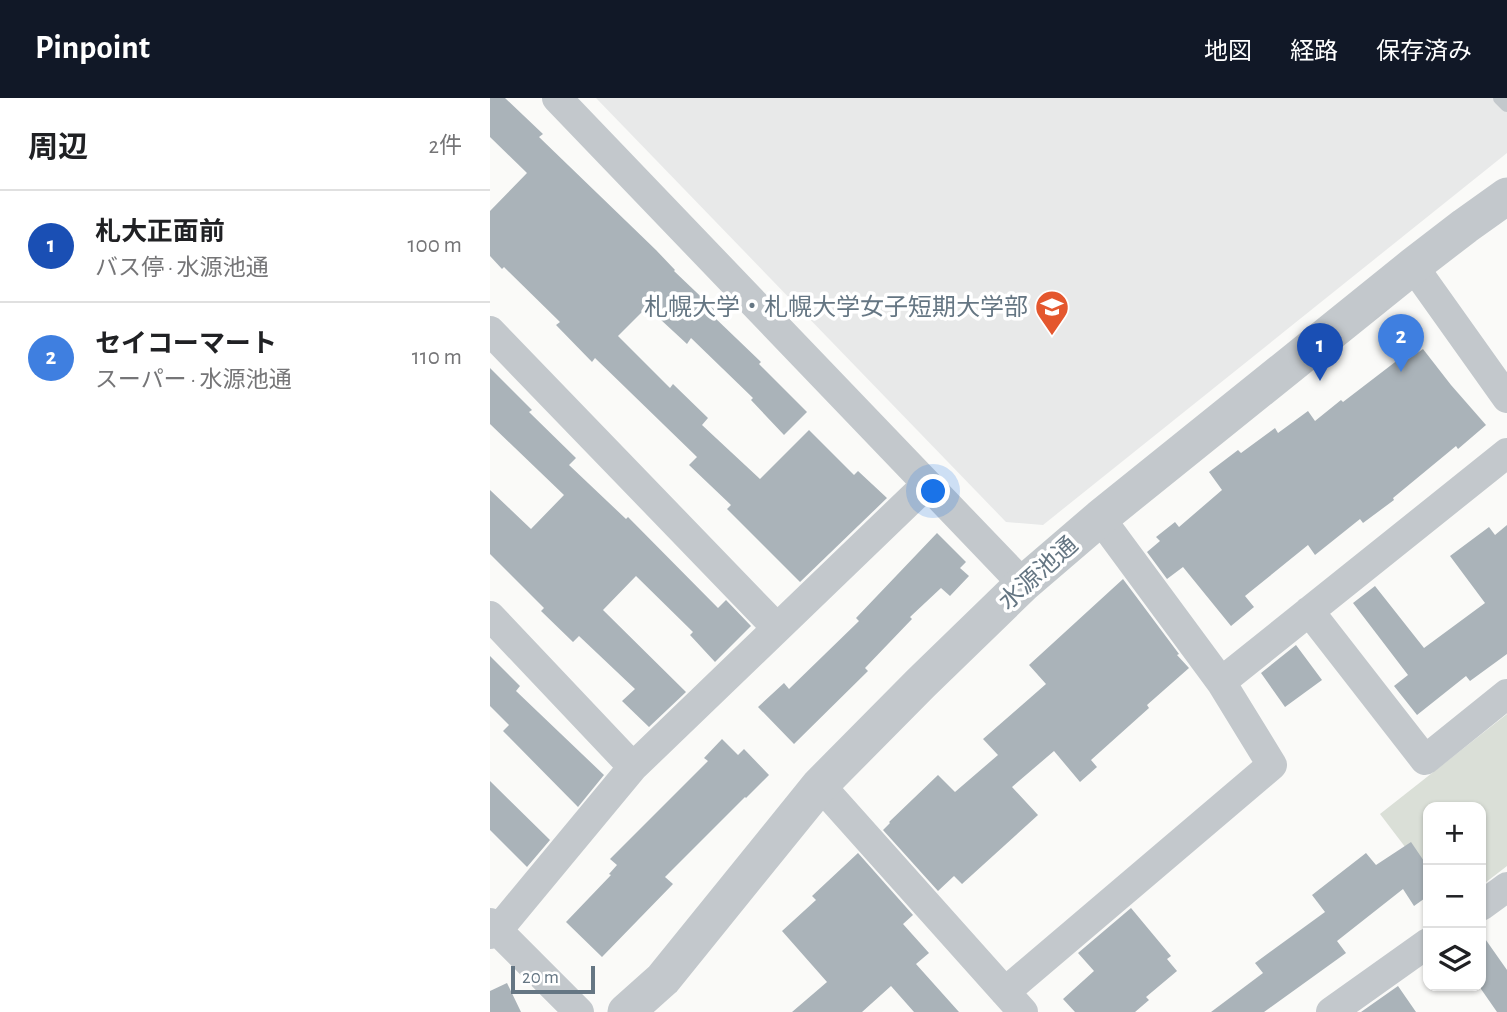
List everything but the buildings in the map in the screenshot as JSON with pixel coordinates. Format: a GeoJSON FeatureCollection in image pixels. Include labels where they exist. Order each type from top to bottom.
{"type":"FeatureCollection","features":[{"type":"Feature","properties":{"kind":"street"},"geometry":{"type":"LineString","coordinates":[[557,98],[1023,584]]}},
{"type":"Feature","properties":{"kind":"street","name":"水源池通"},"geometry":{"type":"LineString","coordinates":[[626,1012],[663,979],[820,785],[1023,584],[1100,518],[1413,266],[1507,195]]}},
{"type":"Feature","properties":{"kind":"street"},"geometry":{"type":"LineString","coordinates":[[1413,266],[1507,398]]}},
{"type":"Feature","properties":{"kind":"street"},"geometry":{"type":"LineString","coordinates":[[490,331],[777,628]]}},
{"type":"Feature","properties":{"kind":"street"},"geometry":{"type":"LineString","coordinates":[[1221,682],[1507,453]]}},
{"type":"Feature","properties":{"kind":"street"},"geometry":{"type":"LineString","coordinates":[[579,1012],[493,929],[633,767],[927,484]]}},
{"type":"Feature","properties":{"kind":"street"},"geometry":{"type":"LineString","coordinates":[[820,785],[1014,1002],[1272,765],[1221,682],[1100,518]]}},
{"type":"Feature","properties":{"kind":"street"},"geometry":{"type":"LineString","coordinates":[[1309,611],[1425,760],[1507,694]]}},
{"type":"Feature","properties":{"kind":"street"},"geometry":{"type":"LineString","coordinates":[[490,616],[633,767]]}},
{"type":"Feature","properties":{"kind":"street"},"geometry":{"type":"LineString","coordinates":[[1486,902],[1507,887]]}},
{"type":"Feature","properties":{"kind":"street"},"geometry":{"type":"LineString","coordinates":[[1331,1012],[1423,947]]}},
{"type":"Feature","properties":{"kind":"lane"},"geometry":{"type":"LineString","coordinates":[[1500,98],[1507,105]]}},
{"type":"Feature","properties":{"kind":"shaded area","name":"札幌大学・札幌大学女子短期大学部"},"geometry":{"type":"Polygon","coordinates":[[[596,98],[1507,98],[1507,153],[1043,525],[1006,522],[596,98]]]}},
{"type":"Feature","properties":{"kind":"shaded area"},"geometry":{"type":"Polygon","coordinates":[[[1507,714],[1507,866],[1486,882],[1486,802],[1423,802],[1423,870],[1380,814],[1507,714]]]}},
{"type":"Feature","properties":{"kind":"place","name":"札幌大学・札幌大学女子短期大学部"},"geometry":{"type":"Point","coordinates":[1052,337]}},
{"type":"Feature","properties":{"kind":"place","name":"セイコーマート"},"geometry":{"type":"Point","coordinates":[1401,372]}},
{"type":"Feature","properties":{"kind":"place","name":"札大正面前"},"geometry":{"type":"Point","coordinates":[1320,381]}}]}
